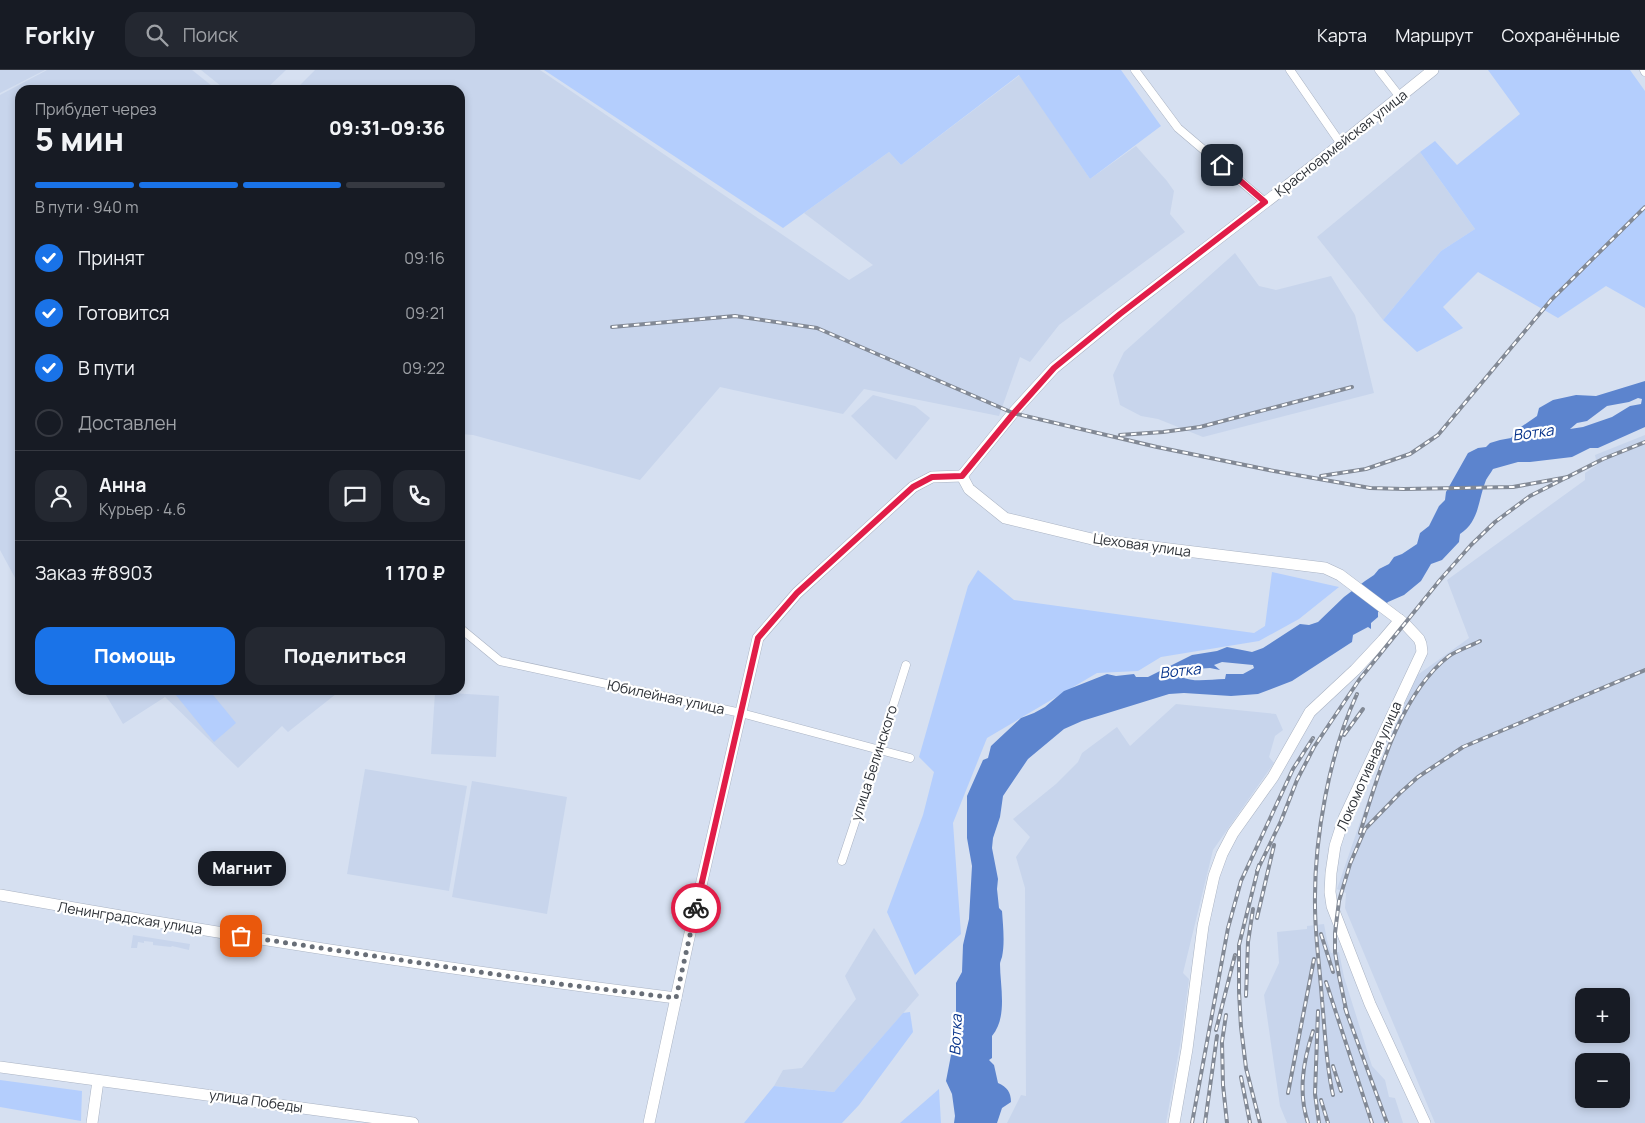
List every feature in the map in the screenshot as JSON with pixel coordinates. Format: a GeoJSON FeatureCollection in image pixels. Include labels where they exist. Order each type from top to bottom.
{"type":"FeatureCollection","features":[{"type":"Feature","properties":{"kind":"main road","name":"Красноармейская улица"},"geometry":{"type":"LineString","coordinates":[[962,476],[1054,368],[1120,314],[1341,144],[1433,70]]}},
{"type":"Feature","properties":{"kind":"main road","name":"Цеховая улица"},"geometry":{"type":"LineString","coordinates":[[962,476],[969,489],[1005,518],[1096,540],[1325,568],[1340,575],[1397,618]]}},
{"type":"Feature","properties":{"kind":"main road"},"geometry":{"type":"LineString","coordinates":[[649,1123],[758,638],[797,593],[913,487],[932,477],[962,476]]}},
{"type":"Feature","properties":{"kind":"main road"},"geometry":{"type":"LineString","coordinates":[[1174,1123],[1187,1049],[1203,926],[1214,876],[1222,854],[1233,833],[1277,771],[1310,712],[1384,640],[1397,618]]}},
{"type":"Feature","properties":{"kind":"main road","name":"Локомотивная улица"},"geometry":{"type":"LineString","coordinates":[[1397,618],[1419,639],[1422,652],[1344,818],[1335,846],[1330,892],[1337,919],[1370,1004],[1425,1123]]}},
{"type":"Feature","properties":{"kind":"main road","name":"Ленинградская улица"},"geometry":{"type":"LineString","coordinates":[[0,895],[121,917],[379,957],[560,984],[676,998]]}},
{"type":"Feature","properties":{"kind":"main road","name":"улица Победы"},"geometry":{"type":"LineString","coordinates":[[0,1067],[413,1123]]}},
{"type":"Feature","properties":{"kind":"main road"},"geometry":{"type":"LineString","coordinates":[[92,1123],[98,1081]]}},
{"type":"Feature","properties":{"kind":"street"},"geometry":{"type":"LineString","coordinates":[[1135,70],[1178,128],[1265,202]]}},
{"type":"Feature","properties":{"kind":"street"},"geometry":{"type":"LineString","coordinates":[[1290,70],[1341,144]]}},
{"type":"Feature","properties":{"kind":"street"},"geometry":{"type":"LineString","coordinates":[[1379,70],[1400,97]]}},
{"type":"Feature","properties":{"kind":"street","name":"Юбилейная улица"},"geometry":{"type":"LineString","coordinates":[[465,632],[500,661],[741,713],[910,758]]}},
{"type":"Feature","properties":{"kind":"street","name":"улица Белинского"},"geometry":{"type":"LineString","coordinates":[[842,861],[880,750],[906,664]]}},
{"type":"Feature","properties":{"kind":"shaded area"},"geometry":{"type":"Polygon","coordinates":[[[0,70],[45,70],[15,85],[0,93],[0,70]]]}},
{"type":"Feature","properties":{"kind":"shaded area"},"geometry":{"type":"Polygon","coordinates":[[[47,70],[192,70],[211,85],[19,85],[47,70]]]}},
{"type":"Feature","properties":{"kind":"shaded area"},"geometry":{"type":"Polygon","coordinates":[[[201,70],[286,70],[270,85],[220,85],[201,70]]]}},
{"type":"Feature","properties":{"kind":"shaded area"},"geometry":{"type":"Polygon","coordinates":[[[315,70],[540,70],[849,280],[873,265],[804,213],[889,152],[901,165],[1020,75],[1090,179],[1136,146],[1174,191],[1170,214],[1185,232],[1059,325],[1030,362],[1020,357],[999,416],[864,389],[843,414],[720,387],[640,480],[465,434],[465,85],[300,85],[315,70]]]}},
{"type":"Feature","properties":{"kind":"shaded area"},"geometry":{"type":"Polygon","coordinates":[[[544,70],[1121,70],[1161,126],[1090,179],[1019,75],[901,165],[889,152],[783,228],[544,70]]]}},
{"type":"Feature","properties":{"kind":"shaded area"},"geometry":{"type":"Polygon","coordinates":[[[1488,70],[1630,70],[1645,91],[1645,308],[1606,286],[1558,318],[1478,272],[1443,307],[1463,328],[1417,352],[1383,320],[1441,251],[1475,229],[1420,152],[1435,141],[1457,165],[1520,114],[1488,70]]]}},
{"type":"Feature","properties":{"kind":"shaded area"},"geometry":{"type":"Polygon","coordinates":[[[15,87],[15,578],[0,550],[0,95],[15,87]]]}},
{"type":"Feature","properties":{"kind":"shaded area"},"geometry":{"type":"Polygon","coordinates":[[[1420,152],[1475,229],[1441,251],[1383,320],[1317,237],[1420,152]]]}},
{"type":"Feature","properties":{"kind":"shaded area"},"geometry":{"type":"Polygon","coordinates":[[[1235,253],[1259,286],[1276,290],[1331,276],[1355,315],[1374,393],[1203,437],[1158,419],[1141,416],[1120,405],[1113,375],[1124,352],[1235,253]]]}},
{"type":"Feature","properties":{"kind":"shaded area"},"geometry":{"type":"Polygon","coordinates":[[[873,395],[915,406],[930,418],[896,460],[851,416],[873,395]]]}},
{"type":"Feature","properties":{"kind":"shaded area"},"geometry":{"type":"Polygon","coordinates":[[[1645,435],[1645,1123],[1435,1123],[1345,908],[1346,893],[1337,889],[1378,770],[1416,676],[1469,638],[1447,580],[1585,480],[1585,473],[1597,465],[1595,455],[1645,435]]]}},
{"type":"Feature","properties":{"kind":"shaded area"},"geometry":{"type":"Polygon","coordinates":[[[978,570],[1014,600],[1254,633],[1265,626],[1272,572],[1339,587],[1299,619],[1259,641],[1161,657],[1138,671],[1097,673],[987,738],[953,823],[961,934],[915,975],[887,912],[923,815],[934,772],[919,757],[968,586],[978,570]]]}},
{"type":"Feature","properties":{"kind":"shaded area"},"geometry":{"type":"Polygon","coordinates":[[[465,694],[499,696],[496,757],[431,754],[435,695],[465,694]]]}},
{"type":"Feature","properties":{"kind":"shaded area"},"geometry":{"type":"Polygon","coordinates":[[[106,695],[335,695],[288,732],[282,726],[238,768],[165,697],[123,724],[106,695]]]}},
{"type":"Feature","properties":{"kind":"shaded area"},"geometry":{"type":"Polygon","coordinates":[[[176,695],[213,695],[236,723],[214,742],[176,695]]]}},
{"type":"Feature","properties":{"kind":"shaded area"},"geometry":{"type":"Polygon","coordinates":[[[1176,704],[1276,714],[1283,730],[1275,736],[1269,757],[1274,763],[1213,850],[1183,973],[1189,979],[1181,1039],[1166,1123],[1007,1123],[1021,1095],[1026,1096],[1025,888],[1016,857],[1030,837],[1013,819],[1056,784],[1078,762],[1082,753],[1117,727],[1130,746],[1176,704]]]}},
{"type":"Feature","properties":{"kind":"shaded area"},"geometry":{"type":"Polygon","coordinates":[[[365,769],[467,786],[449,891],[347,874],[365,769]]]}},
{"type":"Feature","properties":{"kind":"shaded area"},"geometry":{"type":"Polygon","coordinates":[[[472,781],[567,797],[547,914],[452,897],[472,781]]]}},
{"type":"Feature","properties":{"kind":"shaded area"},"geometry":{"type":"Polygon","coordinates":[[[1324,924],[1331,953],[1339,952],[1344,977],[1372,1066],[1385,1080],[1389,1097],[1395,1098],[1403,1123],[1287,1123],[1280,1106],[1264,995],[1279,963],[1277,932],[1307,929],[1307,926],[1324,924]]]}},
{"type":"Feature","properties":{"kind":"shaded area"},"geometry":{"type":"Polygon","coordinates":[[[874,928],[919,995],[834,1092],[774,1086],[783,1070],[802,1068],[856,999],[845,976],[874,928]]]}},
{"type":"Feature","properties":{"kind":"shaded area"},"geometry":{"type":"Polygon","coordinates":[[[133,935],[190,944],[189,950],[172,946],[153,945],[153,942],[144,941],[144,943],[138,942],[137,948],[131,948],[133,935]]]}},
{"type":"Feature","properties":{"kind":"shaded area"},"geometry":{"type":"Polygon","coordinates":[[[910,1012],[913,1032],[859,1105],[842,1123],[744,1123],[774,1086],[834,1092],[903,1013],[910,1012]]]}},
{"type":"Feature","properties":{"kind":"shaded area"},"geometry":{"type":"Polygon","coordinates":[[[0,1080],[82,1091],[81,1121],[0,1107],[0,1080]]]}},
{"type":"Feature","properties":{"kind":"shaded area"},"geometry":{"type":"Polygon","coordinates":[[[939,1089],[941,1123],[900,1123],[939,1089]]]}},
{"type":"Feature","properties":{"kind":"water","name":"Вотка"},"geometry":{"type":"Polygon","coordinates":[[[1645,381],[1645,427],[1598,448],[1590,448],[1572,457],[1518,462],[1493,469],[1483,487],[1475,516],[1467,529],[1460,534],[1459,542],[1442,560],[1431,564],[1421,581],[1404,595],[1388,602],[1378,612],[1378,617],[1371,623],[1371,629],[1368,627],[1353,635],[1352,642],[1292,681],[1258,694],[1231,696],[1169,694],[1082,721],[1064,729],[1028,759],[1003,796],[992,848],[998,879],[997,889],[999,908],[1002,911],[1004,940],[1000,964],[1002,1011],[997,1028],[992,1036],[992,1058],[989,1060],[994,1065],[998,1083],[1006,1088],[1011,1102],[1002,1108],[997,1123],[954,1123],[952,1094],[946,1081],[956,1012],[956,983],[962,972],[963,945],[969,919],[972,866],[967,838],[967,796],[983,760],[988,758],[991,746],[1021,718],[1045,707],[1064,691],[1107,674],[1116,676],[1134,674],[1136,677],[1148,677],[1192,655],[1217,651],[1227,647],[1252,652],[1263,648],[1300,624],[1309,625],[1318,622],[1344,597],[1374,575],[1379,569],[1389,564],[1394,557],[1417,544],[1420,533],[1429,526],[1439,506],[1445,500],[1446,492],[1468,453],[1478,448],[1486,447],[1490,443],[1511,438],[1518,429],[1537,416],[1539,408],[1553,400],[1576,395],[1596,396],[1645,381]],[[1638,398],[1629,402],[1607,406],[1587,421],[1577,423],[1570,429],[1583,427],[1612,417],[1630,406],[1641,404],[1642,399],[1638,398]],[[1222,662],[1214,665],[1220,670],[1210,668],[1195,669],[1181,677],[1197,680],[1225,679],[1226,674],[1243,674],[1254,668],[1253,665],[1222,662]]]}},
{"type":"Feature","properties":{"kind":"railway"},"geometry":{"type":"LineString","coordinates":[[1321,476],[1366,469],[1410,454],[1438,435],[1551,300],[1645,207]]}},
{"type":"Feature","properties":{"kind":"railway"},"geometry":{"type":"LineString","coordinates":[[612,327],[735,316],[817,328],[1013,413],[1157,447],[1370,488],[1513,487],[1568,477]]}},
{"type":"Feature","properties":{"kind":"railway"},"geometry":{"type":"LineString","coordinates":[[1120,435],[1200,427],[1352,387]]}},
{"type":"Feature","properties":{"kind":"railway"},"geometry":{"type":"LineString","coordinates":[[1257,871],[1281,821],[1297,780],[1314,747],[1359,680],[1440,580],[1471,545],[1495,522],[1530,496],[1603,459],[1645,442]]}},
{"type":"Feature","properties":{"kind":"railway"},"geometry":{"type":"LineString","coordinates":[[1360,833],[1393,737],[1404,713],[1417,692],[1432,672],[1449,656],[1480,641]]}},
{"type":"Feature","properties":{"kind":"railway"},"geometry":{"type":"LineString","coordinates":[[1347,1014],[1335,952],[1335,933],[1339,901],[1350,864],[1365,829],[1418,777],[1463,747],[1645,670]]}},
{"type":"Feature","properties":{"kind":"railway"},"geometry":{"type":"LineString","coordinates":[[1333,1095],[1327,1060],[1317,941],[1315,879],[1320,825],[1331,770],[1338,743],[1357,694]]}},
{"type":"Feature","properties":{"kind":"railway"},"geometry":{"type":"LineString","coordinates":[[1344,735],[1363,709]]}},
{"type":"Feature","properties":{"kind":"railway"},"geometry":{"type":"LineString","coordinates":[[1192,1123],[1228,928],[1241,881],[1293,769],[1313,738]]}},
{"type":"Feature","properties":{"kind":"railway"},"geometry":{"type":"LineString","coordinates":[[1257,918],[1274,845]]}},
{"type":"Feature","properties":{"kind":"railway"},"geometry":{"type":"LineString","coordinates":[[1259,865],[1239,945],[1239,992],[1246,1068],[1260,1123]]}},
{"type":"Feature","properties":{"kind":"railway"},"geometry":{"type":"LineString","coordinates":[[1246,996],[1248,942],[1253,909]]}},
{"type":"Feature","properties":{"kind":"railway"},"geometry":{"type":"LineString","coordinates":[[1321,934],[1333,972]]}},
{"type":"Feature","properties":{"kind":"railway"},"geometry":{"type":"LineString","coordinates":[[1216,1030],[1235,955]]}},
{"type":"Feature","properties":{"kind":"railway"},"geometry":{"type":"LineString","coordinates":[[1288,1093],[1314,959]]}},
{"type":"Feature","properties":{"kind":"railway"},"geometry":{"type":"LineString","coordinates":[[1326,982],[1372,1123]]}},
{"type":"Feature","properties":{"kind":"railway"},"geometry":{"type":"LineString","coordinates":[[1345,1008],[1387,1123]]}},
{"type":"Feature","properties":{"kind":"railway"},"geometry":{"type":"LineString","coordinates":[[1318,1011],[1315,1094],[1319,1123]]}},
{"type":"Feature","properties":{"kind":"railway"},"geometry":{"type":"LineString","coordinates":[[1226,1015],[1222,1042],[1223,1085],[1227,1123]]}},
{"type":"Feature","properties":{"kind":"railway"},"geometry":{"type":"LineString","coordinates":[[1308,1123],[1303,1100],[1303,1077],[1313,1031]]}},
{"type":"Feature","properties":{"kind":"railway"},"geometry":{"type":"LineString","coordinates":[[1205,1123],[1217,1036]]}},
{"type":"Feature","properties":{"kind":"railway"},"geometry":{"type":"LineString","coordinates":[[1333,1066],[1341,1091]]}},
{"type":"Feature","properties":{"kind":"railway"},"geometry":{"type":"LineString","coordinates":[[1241,1077],[1250,1123]]}},
{"type":"Feature","properties":{"kind":"railway"},"geometry":{"type":"LineString","coordinates":[[1321,1100],[1328,1123]]}},
{"type":"Feature","properties":{"kind":"way so far"},"geometry":{"type":"LineString","coordinates":[[241,936],[560,984],[676,998],[696,908]]}},
{"type":"Feature","properties":{"kind":"place","name":"Магнит"},"geometry":{"type":"Point","coordinates":[241,936]}},
{"type":"Feature","properties":{"kind":"route"},"geometry":{"type":"LineString","coordinates":[[696,908],[758,638],[797,593],[913,487],[932,477],[962,476],[1054,368],[1120,314],[1265,202],[1222,165]]}}]}
